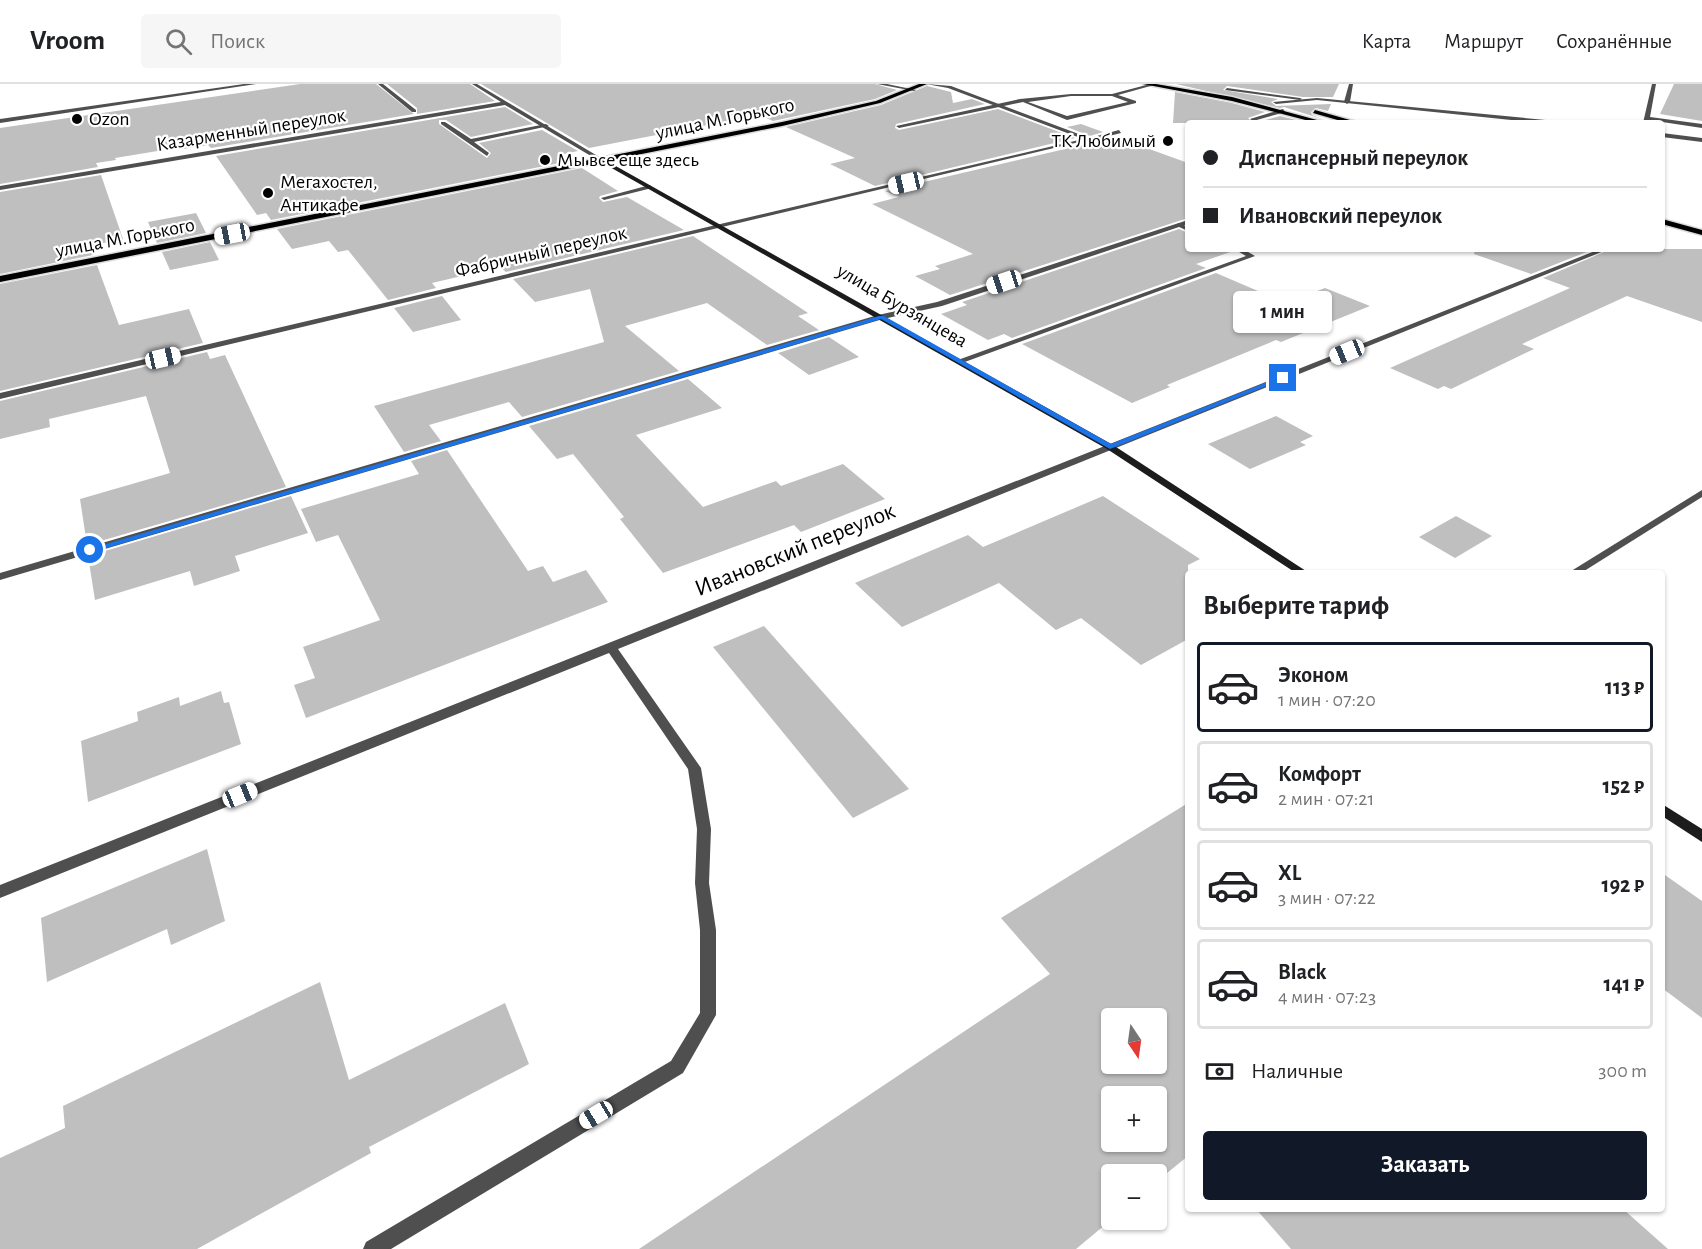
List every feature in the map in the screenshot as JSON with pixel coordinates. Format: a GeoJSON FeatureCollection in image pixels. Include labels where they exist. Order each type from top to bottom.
{"type":"FeatureCollection","features":[{"type":"Feature","properties":{"kind":"main road","name":"улица М.Горького"},"geometry":{"type":"LineString","coordinates":[[0,279],[603,161],[846,110],[914,90],[926,84]]}},
{"type":"Feature","properties":{"kind":"main road"},"geometry":{"type":"LineString","coordinates":[[1182,84],[1227,88],[1344,120]]}},
{"type":"Feature","properties":{"kind":"main road"},"geometry":{"type":"LineString","coordinates":[[1149,85],[1283,111],[1314,120]]}},
{"type":"Feature","properties":{"kind":"main road"},"geometry":{"type":"LineString","coordinates":[[1665,212],[1702,223]]}},
{"type":"Feature","properties":{"kind":"main road"},"geometry":{"type":"LineString","coordinates":[[1665,224],[1702,233]]}},
{"type":"Feature","properties":{"kind":"street"},"geometry":{"type":"LineString","coordinates":[[0,121],[254,84]]}},
{"type":"Feature","properties":{"kind":"street"},"geometry":{"type":"LineString","coordinates":[[380,84],[414,111]]}},
{"type":"Feature","properties":{"kind":"street","name":"улица Бурзянцева"},"geometry":{"type":"LineString","coordinates":[[474,84],[603,161],[1110,447],[1299,570]]}},
{"type":"Feature","properties":{"kind":"street"},"geometry":{"type":"LineString","coordinates":[[879,84],[914,90]]}},
{"type":"Feature","properties":{"kind":"street"},"geometry":{"type":"LineString","coordinates":[[926,84],[949,87],[1089,140]]}},
{"type":"Feature","properties":{"kind":"street"},"geometry":{"type":"LineString","coordinates":[[949,87],[961,84]]}},
{"type":"Feature","properties":{"kind":"street"},"geometry":{"type":"LineString","coordinates":[[1347,102],[1351,84]]}},
{"type":"Feature","properties":{"kind":"street"},"geometry":{"type":"LineString","coordinates":[[1642,84],[1654,85],[1647,120]]}},
{"type":"Feature","properties":{"kind":"street"},"geometry":{"type":"LineString","coordinates":[[899,126],[1020,101],[1071,95],[1112,95],[1149,85]]}},
{"type":"Feature","properties":{"kind":"street"},"geometry":{"type":"LineString","coordinates":[[1227,88],[1300,99],[1526,120]]}},
{"type":"Feature","properties":{"kind":"street"},"geometry":{"type":"LineString","coordinates":[[1020,101],[1067,118],[1134,102],[1112,95]]}},
{"type":"Feature","properties":{"kind":"street"},"geometry":{"type":"LineString","coordinates":[[1276,102],[1300,99]]}},
{"type":"Feature","properties":{"kind":"street","name":"Казарменный переулок"},"geometry":{"type":"LineString","coordinates":[[0,188],[507,103]]}},
{"type":"Feature","properties":{"kind":"street"},"geometry":{"type":"LineString","coordinates":[[1253,119],[1283,111]]}},
{"type":"Feature","properties":{"kind":"street"},"geometry":{"type":"LineString","coordinates":[[1665,122],[1702,126]]}},
{"type":"Feature","properties":{"kind":"street"},"geometry":{"type":"LineString","coordinates":[[443,123],[488,154]]}},
{"type":"Feature","properties":{"kind":"street"},"geometry":{"type":"LineString","coordinates":[[470,141],[546,126]]}},
{"type":"Feature","properties":{"kind":"street","name":"Фабричный переулок"},"geometry":{"type":"LineString","coordinates":[[0,396],[1119,132]]}},
{"type":"Feature","properties":{"kind":"street"},"geometry":{"type":"LineString","coordinates":[[1665,135],[1702,140]]}},
{"type":"Feature","properties":{"kind":"street"},"geometry":{"type":"LineString","coordinates":[[604,198],[650,187]]}},
{"type":"Feature","properties":{"kind":"street"},"geometry":{"type":"LineString","coordinates":[[0,576],[881,317],[939,303],[1185,225]]}},
{"type":"Feature","properties":{"kind":"street"},"geometry":{"type":"LineString","coordinates":[[959,361],[1252,256],[1243,252]]}},
{"type":"Feature","properties":{"kind":"street","name":"Ивановский переулок"},"geometry":{"type":"LineString","coordinates":[[0,892],[1598,252]]}},
{"type":"Feature","properties":{"kind":"street"},"geometry":{"type":"LineString","coordinates":[[1578,570],[1702,493]]}},
{"type":"Feature","properties":{"kind":"street"},"geometry":{"type":"LineString","coordinates":[[373,1249],[678,1067],[708,1015],[708,930],[702,882],[704,829],[694,768],[610,646]]}},
{"type":"Feature","properties":{"kind":"street"},"geometry":{"type":"LineString","coordinates":[[1665,811],[1702,836]]}},
{"type":"Feature","properties":{"kind":"building"},"geometry":{"type":"Polygon","coordinates":[[[300,84],[376,84],[414,114],[211,148],[208,145],[183,149],[182,147],[115,158],[116,160],[96,163],[98,167],[0,184],[0,128],[300,84]]]}},
{"type":"Feature","properties":{"kind":"building"},"geometry":{"type":"Polygon","coordinates":[[[387,84],[470,84],[495,101],[417,114],[417,108],[387,84]]]}},
{"type":"Feature","properties":{"kind":"building"},"geometry":{"type":"Polygon","coordinates":[[[481,84],[875,84],[897,90],[875,99],[773,121],[760,115],[589,148],[481,84]]]}},
{"type":"Feature","properties":{"kind":"building"},"geometry":{"type":"Polygon","coordinates":[[[1176,84],[1339,84],[1333,97],[1303,97],[1227,86],[1223,90],[1278,99],[1271,102],[1276,106],[1331,104],[1328,111],[1316,108],[1311,112],[1312,115],[1325,120],[1284,107],[1280,108],[1176,84]]]}},
{"type":"Feature","properties":{"kind":"building"},"geometry":{"type":"Polygon","coordinates":[[[1674,84],[1702,84],[1702,121],[1660,114],[1674,84]]]}},
{"type":"Feature","properties":{"kind":"building"},"geometry":{"type":"Polygon","coordinates":[[[927,86],[951,92],[953,103],[972,99],[985,104],[896,124],[895,128],[899,130],[998,109],[1075,138],[875,186],[830,164],[855,158],[786,127],[881,105],[927,86]]]}},
{"type":"Feature","properties":{"kind":"building"},"geometry":{"type":"Polygon","coordinates":[[[1175,92],[1265,112],[1248,118],[1250,120],[1185,120],[1185,123],[1173,123],[1175,92]]]}},
{"type":"Feature","properties":{"kind":"building"},"geometry":{"type":"Polygon","coordinates":[[[505,107],[533,124],[471,137],[446,120],[439,120],[439,124],[487,158],[491,153],[479,143],[542,130],[578,151],[559,155],[570,161],[271,220],[266,213],[257,215],[216,156],[505,107]]]}},
{"type":"Feature","properties":{"kind":"building"},"geometry":{"type":"Polygon","coordinates":[[[1280,116],[1296,120],[1265,120],[1280,116]]]}},
{"type":"Feature","properties":{"kind":"building"},"geometry":{"type":"Polygon","coordinates":[[[1081,124],[1103,132],[1090,136],[1067,127],[1081,124]]]}},
{"type":"Feature","properties":{"kind":"building"},"geometry":{"type":"Polygon","coordinates":[[[1116,137],[1185,162],[1185,219],[950,295],[915,276],[940,269],[935,266],[973,254],[872,204],[899,197],[885,191],[1116,137]]]}},
{"type":"Feature","properties":{"kind":"building"},"geometry":{"type":"Polygon","coordinates":[[[582,168],[618,191],[600,196],[603,202],[627,197],[684,230],[506,272],[500,267],[432,283],[436,288],[388,300],[348,250],[338,252],[329,241],[292,249],[277,229],[582,168]]]}},
{"type":"Feature","properties":{"kind":"building"},"geometry":{"type":"Polygon","coordinates":[[[101,175],[123,239],[89,246],[93,255],[0,274],[0,192],[101,175]]]}},
{"type":"Feature","properties":{"kind":"building"},"geometry":{"type":"Polygon","coordinates":[[[196,213],[206,233],[157,243],[148,222],[196,213]]]}},
{"type":"Feature","properties":{"kind":"building"},"geometry":{"type":"Polygon","coordinates":[[[1179,229],[1185,232],[1185,252],[1230,252],[1196,264],[1206,268],[1012,338],[1004,334],[988,340],[941,314],[967,305],[962,302],[1179,229]]]}},
{"type":"Feature","properties":{"kind":"building"},"geometry":{"type":"Polygon","coordinates":[[[693,236],[808,313],[798,316],[819,330],[767,345],[707,303],[625,326],[679,371],[522,417],[509,402],[429,425],[441,441],[404,452],[374,406],[604,342],[590,289],[535,302],[513,279],[693,236]]]}},
{"type":"Feature","properties":{"kind":"building"},"geometry":{"type":"Polygon","coordinates":[[[210,242],[219,260],[170,270],[162,252],[210,242]]]}},
{"type":"Feature","properties":{"kind":"building"},"geometry":{"type":"Polygon","coordinates":[[[1665,249],[1702,249],[1702,322],[1627,296],[1522,344],[1534,349],[1451,389],[1444,386],[1438,389],[1390,368],[1570,288],[1543,278],[1604,252],[1665,252],[1665,249]]]}},
{"type":"Feature","properties":{"kind":"building"},"geometry":{"type":"Polygon","coordinates":[[[1474,252],[1586,252],[1531,274],[1474,254],[1474,252]]]}},
{"type":"Feature","properties":{"kind":"building"},"geometry":{"type":"Polygon","coordinates":[[[97,265],[119,325],[189,309],[203,343],[0,391],[0,284],[97,265]]]}},
{"type":"Feature","properties":{"kind":"building"},"geometry":{"type":"Polygon","coordinates":[[[1216,273],[1286,303],[1325,288],[1370,306],[1281,342],[1276,340],[1167,385],[1170,387],[1132,403],[1022,344],[1216,273]]]}},
{"type":"Feature","properties":{"kind":"building"},"geometry":{"type":"Polygon","coordinates":[[[442,296],[461,320],[413,332],[394,308],[442,296]]]}},
{"type":"Feature","properties":{"kind":"building"},"geometry":{"type":"Polygon","coordinates":[[[829,337],[859,357],[809,375],[778,353],[829,337]]]}},
{"type":"Feature","properties":{"kind":"building"},"geometry":{"type":"Polygon","coordinates":[[[207,352],[210,359],[225,355],[286,487],[87,545],[80,499],[170,473],[146,396],[49,419],[50,427],[0,439],[0,401],[207,352]]]}},
{"type":"Feature","properties":{"kind":"building"},"geometry":{"type":"Polygon","coordinates":[[[688,379],[722,408],[636,435],[703,507],[776,481],[781,486],[843,464],[885,499],[801,532],[794,525],[663,573],[620,519],[624,517],[573,454],[557,459],[529,426],[688,379]]]}},
{"type":"Feature","properties":{"kind":"building"},"geometry":{"type":"Polygon","coordinates":[[[1276,416],[1313,436],[1300,442],[1306,445],[1250,469],[1208,444],[1276,416]]]}},
{"type":"Feature","properties":{"kind":"building"},"geometry":{"type":"Polygon","coordinates":[[[447,450],[528,571],[543,566],[553,582],[586,570],[608,602],[306,718],[294,685],[315,678],[303,647],[380,620],[338,535],[316,542],[301,509],[419,474],[411,461],[447,450]]]}},
{"type":"Feature","properties":{"kind":"building"},"geometry":{"type":"Polygon","coordinates":[[[291,496],[308,533],[235,556],[240,571],[194,586],[190,571],[95,600],[88,556],[291,496]]]}},
{"type":"Feature","properties":{"kind":"building"},"geometry":{"type":"Polygon","coordinates":[[[1103,496],[1200,559],[1188,565],[1188,570],[1185,570],[1185,641],[1141,665],[1081,618],[1056,630],[999,583],[902,627],[855,583],[968,535],[983,547],[1103,496]]]}},
{"type":"Feature","properties":{"kind":"building"},"geometry":{"type":"Polygon","coordinates":[[[1456,516],[1492,536],[1455,558],[1419,537],[1456,516]]]}},
{"type":"Feature","properties":{"kind":"building"},"geometry":{"type":"Polygon","coordinates":[[[764,626],[909,789],[853,818],[713,647],[764,626]]]}},
{"type":"Feature","properties":{"kind":"building"},"geometry":{"type":"Polygon","coordinates":[[[221,691],[224,703],[229,702],[241,744],[88,802],[81,741],[138,721],[137,712],[179,697],[180,706],[221,691]]]}},
{"type":"Feature","properties":{"kind":"building"},"geometry":{"type":"Polygon","coordinates":[[[1185,805],[1185,1158],[1167,1173],[1167,1164],[1101,1164],[1101,1228],[1076,1249],[639,1249],[1050,974],[1001,918],[1185,805]]]}},
{"type":"Feature","properties":{"kind":"building"},"geometry":{"type":"Polygon","coordinates":[[[207,849],[225,921],[171,945],[167,929],[47,982],[41,918],[207,849]]]}},
{"type":"Feature","properties":{"kind":"building"},"geometry":{"type":"Polygon","coordinates":[[[1665,875],[1702,901],[1702,1018],[1665,990],[1665,875]]]}},
{"type":"Feature","properties":{"kind":"building"},"geometry":{"type":"Polygon","coordinates":[[[320,982],[349,1080],[505,1003],[529,1064],[369,1147],[371,1153],[197,1249],[0,1249],[0,1158],[65,1128],[63,1106],[320,982]]]}},
{"type":"Feature","properties":{"kind":"building"},"geometry":{"type":"Polygon","coordinates":[[[1259,1212],[1626,1212],[1668,1249],[1291,1249],[1259,1212]]]}},
{"type":"Feature","properties":{"kind":"place","name":"Ozon"},"geometry":{"type":"Point","coordinates":[77,119]}},
{"type":"Feature","properties":{"kind":"place","name":"ТК Любимый"},"geometry":{"type":"Point","coordinates":[1168,141]}},
{"type":"Feature","properties":{"kind":"place","name":"Мы все еще здесь"},"geometry":{"type":"Point","coordinates":[545,160]}},
{"type":"Feature","properties":{"kind":"place","name":"Мегахостел, Антикафе"},"geometry":{"type":"Point","coordinates":[268,193]}},
{"type":"Feature","properties":{"kind":"route"},"geometry":{"type":"LineString","coordinates":[[90,550],[881,317],[1110,447],[1283,378]]}}]}
